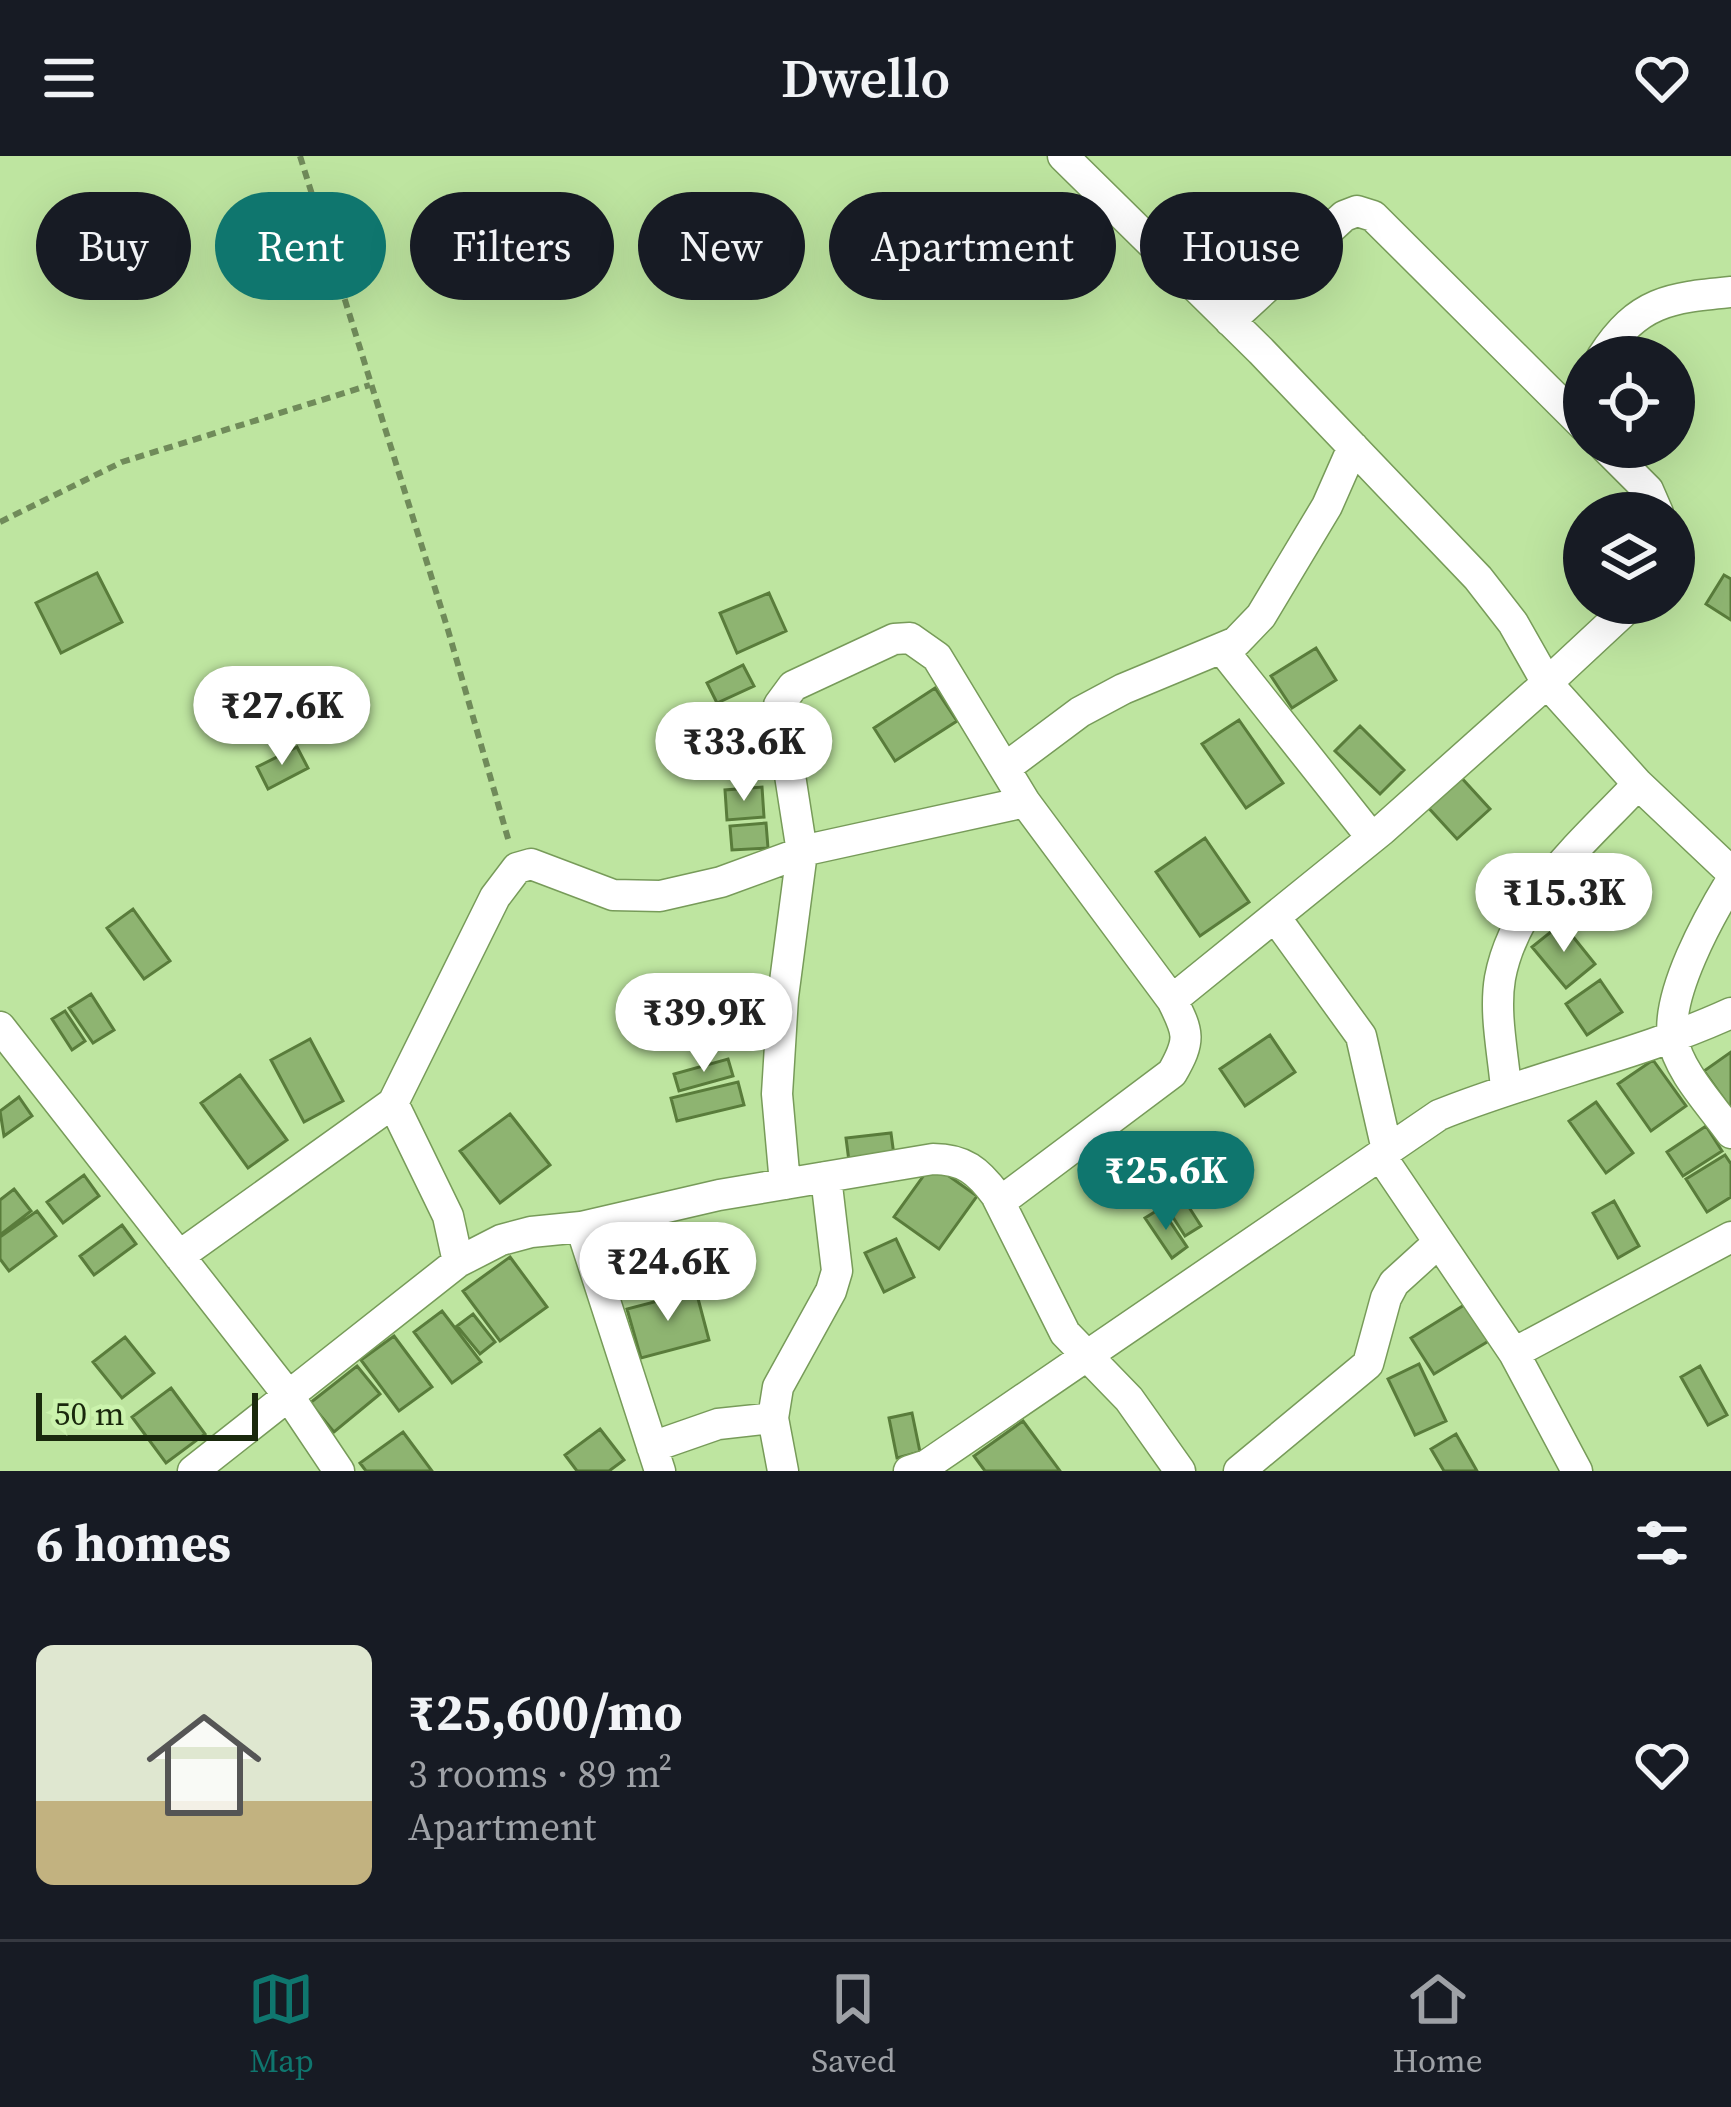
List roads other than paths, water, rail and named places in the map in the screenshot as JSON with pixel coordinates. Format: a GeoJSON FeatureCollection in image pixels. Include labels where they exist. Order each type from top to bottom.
{"type":"FeatureCollection","features":[{"type":"Feature","properties":{"kind":"street"},"geometry":{"type":"LineString","coordinates":[[1063,156],[1478,578],[1513,623],[1546,683],[1729,888],[1684,979],[1674,1010],[1672,1040],[1731,1133]]}},
{"type":"Feature","properties":{"kind":"street"},"geometry":{"type":"LineString","coordinates":[[1230,321],[1344,216],[1357,212],[1382,222],[1563,393]]}},
{"type":"Feature","properties":{"kind":"street"},"geometry":{"type":"LineString","coordinates":[[1616,336],[1648,308],[1676,297],[1731,292]]}},
{"type":"Feature","properties":{"kind":"street"},"geometry":{"type":"LineString","coordinates":[[1005,768],[1080,712],[1236,642],[1261,616],[1327,506],[1353,446]]}},
{"type":"Feature","properties":{"kind":"street"},"geometry":{"type":"LineString","coordinates":[[1626,468],[1649,492]]}},
{"type":"Feature","properties":{"kind":"street"},"geometry":{"type":"LineString","coordinates":[[1172,1000],[1372,838],[1610,624]]}},
{"type":"Feature","properties":{"kind":"street"},"geometry":{"type":"LineString","coordinates":[[785,1184],[777,1094],[783,997],[802,852],[779,705],[793,686],[894,639],[910,638],[938,657],[1025,802],[1172,1000],[1187,1030],[1184,1053],[1172,1073],[1000,1202]]}},
{"type":"Feature","properties":{"kind":"street"},"geometry":{"type":"LineString","coordinates":[[1222,649],[1372,838]]}},
{"type":"Feature","properties":{"kind":"street"},"geometry":{"type":"LineString","coordinates":[[1506,1088],[1499,982],[1508,948],[1541,888],[1638,784]]}},
{"type":"Feature","properties":{"kind":"street"},"geometry":{"type":"LineString","coordinates":[[179,1256],[394,1102],[495,897],[517,868],[531,864],[613,895],[660,896],[721,882],[802,852],[1025,802]]}},
{"type":"Feature","properties":{"kind":"street"},"geometry":{"type":"LineString","coordinates":[[1275,917],[1361,1036],[1383,1152],[1438,1243],[1514,1353],[1577,1471]]}},
{"type":"Feature","properties":{"kind":"street"},"geometry":{"type":"LineString","coordinates":[[909,1471],[948,1462],[1086,1358],[1439,1115],[1506,1088],[1672,1040],[1731,1013]]}},
{"type":"Feature","properties":{"kind":"street"},"geometry":{"type":"LineString","coordinates":[[0,1027],[288,1395],[339,1471]]}},
{"type":"Feature","properties":{"kind":"street"},"geometry":{"type":"LineString","coordinates":[[394,1102],[448,1216],[458,1262]]}},
{"type":"Feature","properties":{"kind":"street"},"geometry":{"type":"LineString","coordinates":[[193,1471],[458,1262],[501,1240],[785,1184],[947,1159],[965,1163],[981,1175],[1000,1202],[1054,1316],[1086,1358],[1130,1400],[1180,1471]]}},
{"type":"Feature","properties":{"kind":"street"},"geometry":{"type":"LineString","coordinates":[[783,1471],[772,1418],[778,1387],[831,1291],[837,1271],[826,1178]]}},
{"type":"Feature","properties":{"kind":"street"},"geometry":{"type":"LineString","coordinates":[[580,1227],[656,1459],[718,1424],[772,1418]]}},
{"type":"Feature","properties":{"kind":"street"},"geometry":{"type":"LineString","coordinates":[[1514,1353],[1731,1237]]}},
{"type":"Feature","properties":{"kind":"street"},"geometry":{"type":"LineString","coordinates":[[1239,1471],[1368,1364],[1394,1283],[1438,1243]]}}]}
